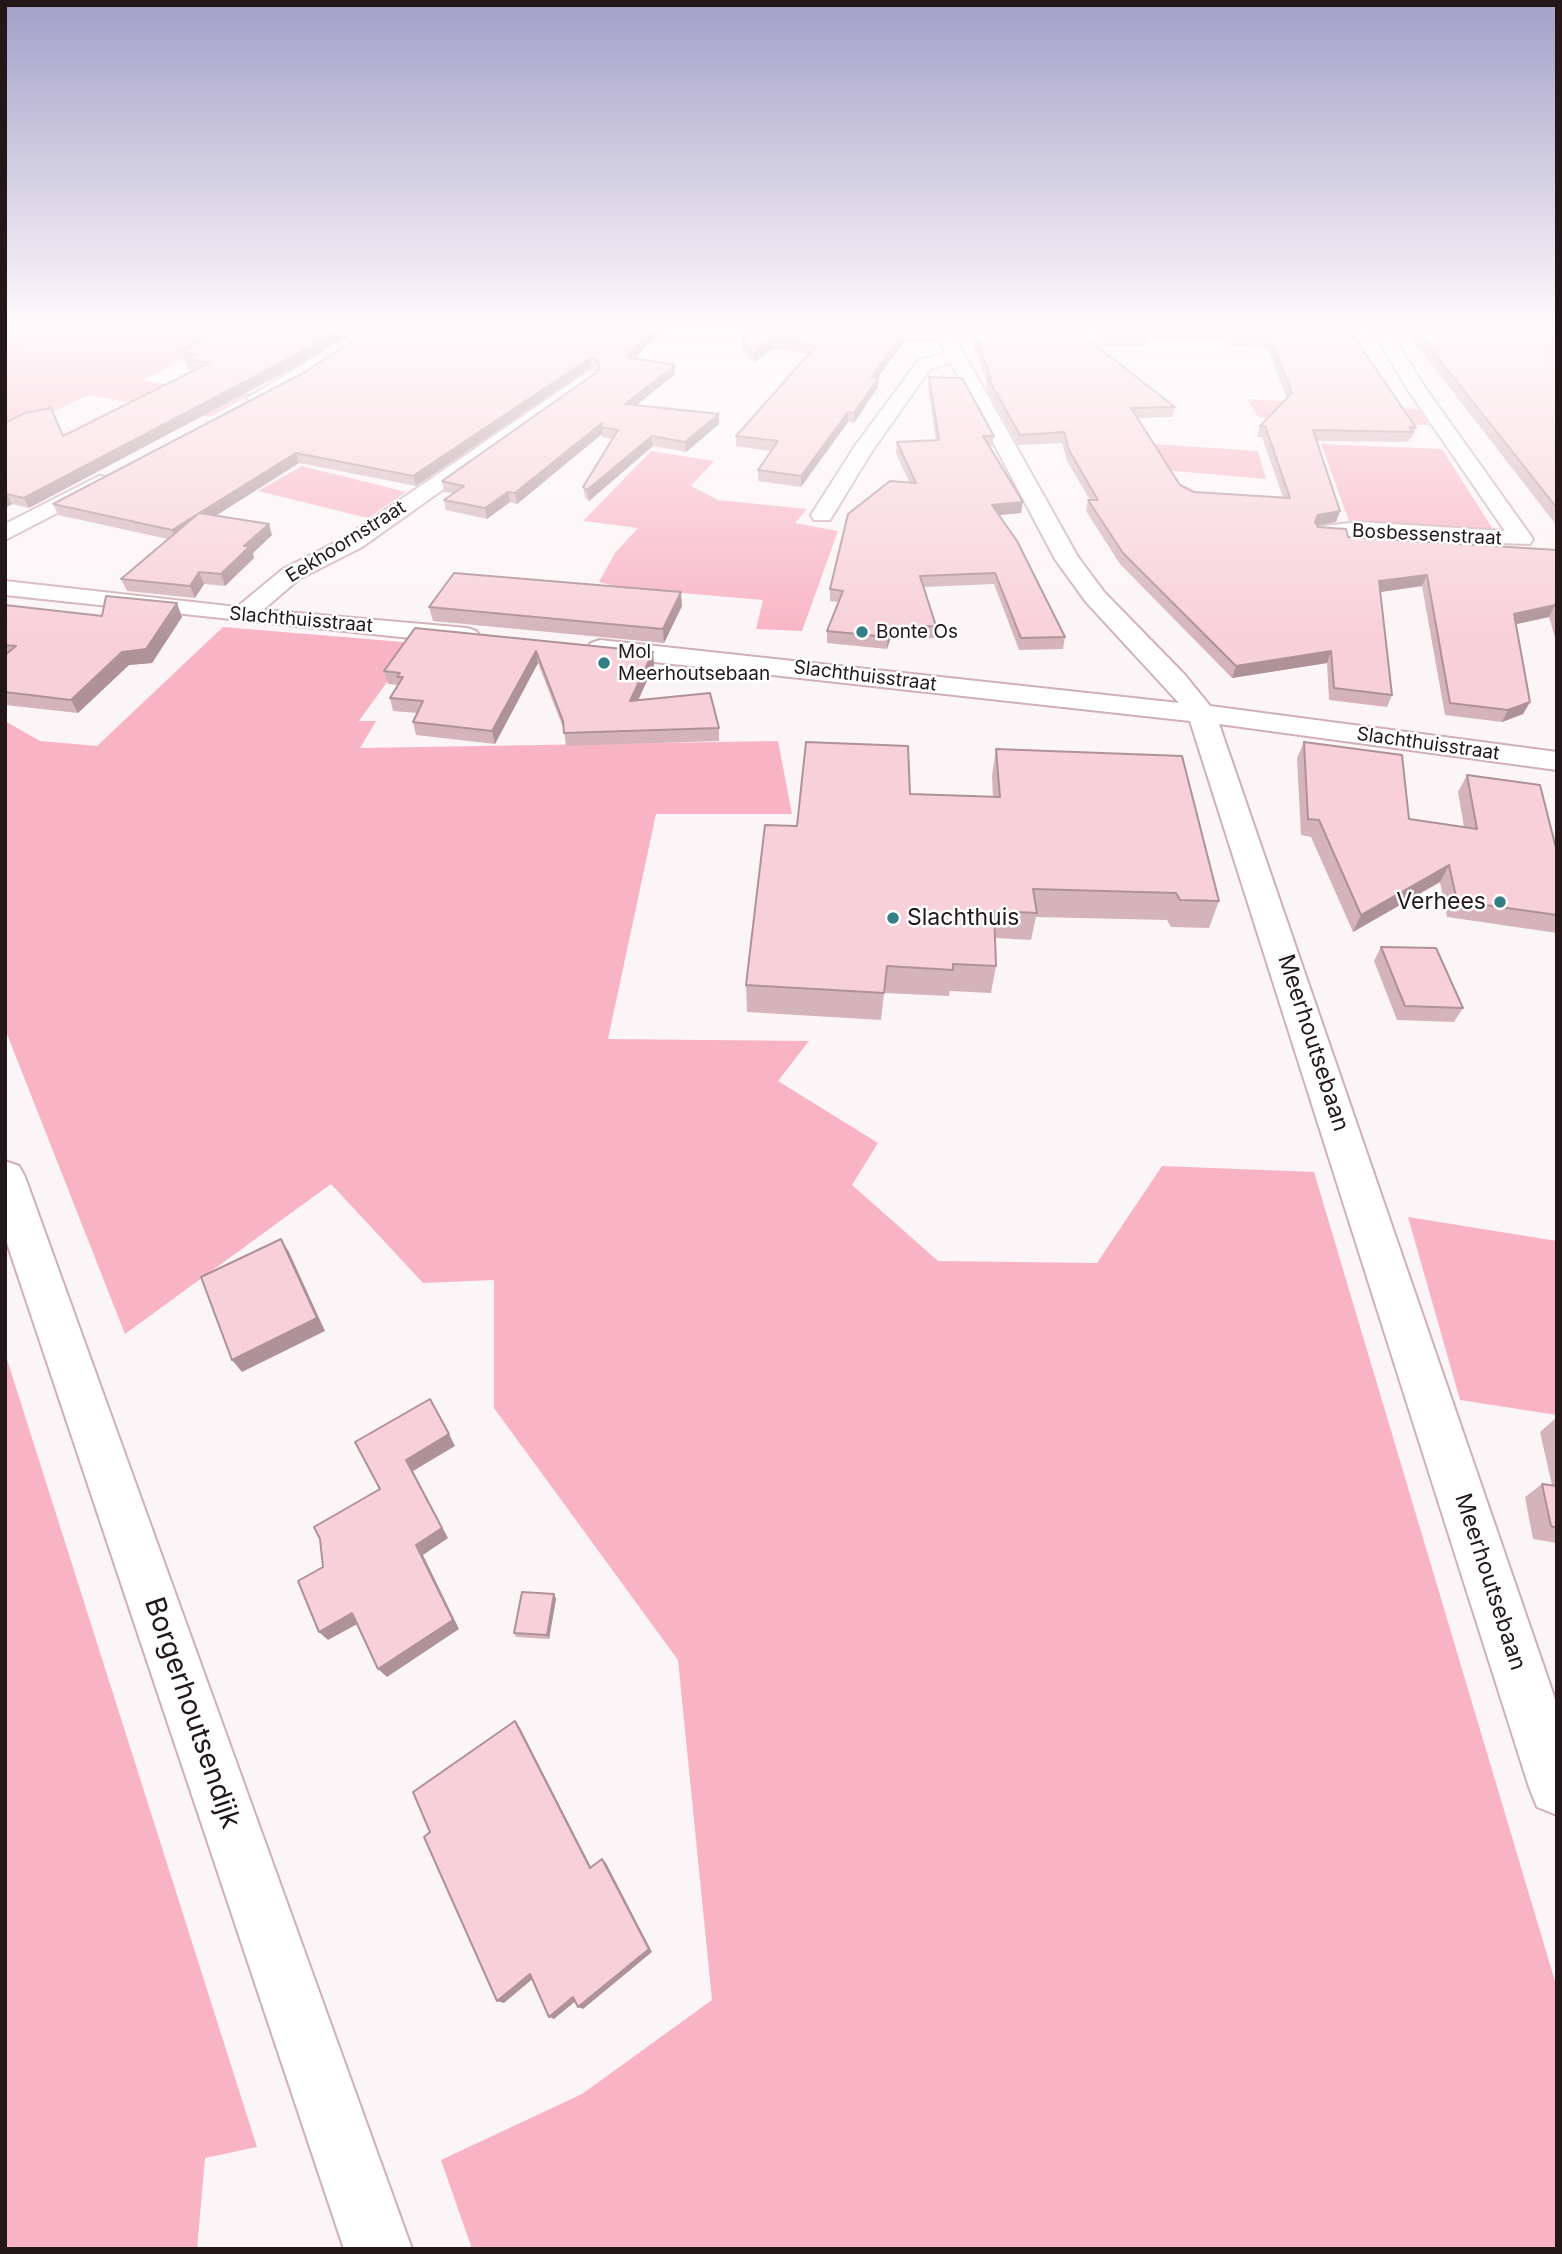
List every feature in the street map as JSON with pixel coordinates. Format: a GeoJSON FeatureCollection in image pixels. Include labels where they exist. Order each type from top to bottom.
{"type":"FeatureCollection","features":[{"type":"Feature","properties":{"kind":"street","name":"Eekhoornstraat"},"geometry":{"type":"LineString","coordinates":[[242,615],[291,573],[354,542],[513,430]]}},
{"type":"Feature","properties":{"kind":"street"},"geometry":{"type":"LineString","coordinates":[[822,515],[876,430]]}},
{"type":"Feature","properties":{"kind":"street","name":"Meerhoutsebaan"},"geometry":{"type":"LineString","coordinates":[[997,430],[1067,559],[1096,597],[1176,681],[1202,714],[1557,1787]]}},
{"type":"Feature","properties":{"kind":"street","name":"Bosbessenstraat"},"geometry":{"type":"LineString","coordinates":[[1324,532],[1359,530],[1522,539],[1445,430]]}},
{"type":"Feature","properties":{"kind":"street"},"geometry":{"type":"LineString","coordinates":[[5,533],[116,473]]}},
{"type":"Feature","properties":{"kind":"street","name":"Slachthuisstraat"},"geometry":{"type":"LineString","coordinates":[[5,588],[242,615],[488,638]]}},
{"type":"Feature","properties":{"kind":"street","name":"Slachthuisstraat"},"geometry":{"type":"LineString","coordinates":[[570,645],[1202,714],[1557,761]]}},
{"type":"Feature","properties":{"kind":"street","name":"Borgerhoutsendijk"},"geometry":{"type":"LineString","coordinates":[[5,1177],[378,2249]]}},
{"type":"Feature","properties":{"kind":"shaded area"},"geometry":{"type":"Polygon","coordinates":[[[1154,444],[1258,451],[1266,479],[1163,470],[1154,444]]]}},
{"type":"Feature","properties":{"kind":"shaded area"},"geometry":{"type":"Polygon","coordinates":[[[1321,444],[1442,449],[1493,529],[1349,521],[1321,444]]]}},
{"type":"Feature","properties":{"kind":"shaded area"},"geometry":{"type":"Polygon","coordinates":[[[651,451],[714,461],[691,486],[718,500],[807,509],[795,523],[838,531],[802,631],[756,629],[763,600],[624,588],[599,582],[615,553],[638,528],[583,521],[651,451]]]}},
{"type":"Feature","properties":{"kind":"shaded area"},"geometry":{"type":"Polygon","coordinates":[[[302,466],[406,492],[368,518],[258,491],[302,466]]]}},
{"type":"Feature","properties":{"kind":"shaded area"},"geometry":{"type":"Polygon","coordinates":[[[223,627],[415,643],[359,721],[376,721],[360,748],[778,741],[792,814],[656,814],[608,1039],[809,1041],[778,1081],[878,1143],[852,1185],[938,1261],[1097,1263],[1162,1166],[1314,1172],[1557,1988],[1557,2249],[472,2249],[441,2160],[582,2094],[712,2000],[678,1660],[494,1408],[494,1280],[423,1283],[331,1184],[125,1334],[5,1029],[5,721],[40,741],[97,746],[223,627]]]}},
{"type":"Feature","properties":{"kind":"shaded area"},"geometry":{"type":"Polygon","coordinates":[[[1408,1217],[1557,1241],[1557,1415],[1460,1400],[1408,1217]]]}},
{"type":"Feature","properties":{"kind":"shaded area"},"geometry":{"type":"Polygon","coordinates":[[[5,1353],[257,2147],[205,2158],[197,2249],[5,2249],[5,1353]]]}},
{"type":"Feature","properties":{"kind":"building"},"geometry":{"type":"Polygon","coordinates":[[[5,430],[61,430],[63,436],[75,430],[153,430],[24,498],[5,494],[5,430]]]}},
{"type":"Feature","properties":{"kind":"building"},"geometry":{"type":"Polygon","coordinates":[[[194,430],[482,430],[413,476],[296,453],[172,530],[53,504],[194,430]]]}},
{"type":"Feature","properties":{"kind":"building"},"geometry":{"type":"Polygon","coordinates":[[[514,430],[593,430],[515,493],[508,492],[485,508],[444,500],[464,486],[442,481],[514,430]]]}},
{"type":"Feature","properties":{"kind":"building"},"geometry":{"type":"Polygon","coordinates":[[[618,430],[699,430],[685,442],[652,436],[587,490],[583,487],[618,430]]]}},
{"type":"Feature","properties":{"kind":"building"},"geometry":{"type":"Polygon","coordinates":[[[741,430],[835,430],[801,476],[758,470],[778,441],[736,436],[741,430]]]}},
{"type":"Feature","properties":{"kind":"building"},"geometry":{"type":"Polygon","coordinates":[[[937,430],[991,430],[994,436],[983,436],[1023,502],[992,505],[1017,541],[1065,637],[1021,638],[995,573],[920,576],[936,626],[890,628],[888,637],[827,631],[843,591],[830,589],[848,514],[890,481],[916,483],[897,442],[939,440],[937,430]]]}},
{"type":"Feature","properties":{"kind":"building"},"geometry":{"type":"Polygon","coordinates":[[[1017,430],[1145,430],[1180,485],[1194,492],[1290,498],[1266,430],[1313,430],[1340,511],[1318,515],[1315,522],[1318,527],[1346,529],[1348,537],[1557,550],[1557,610],[1555,605],[1514,614],[1530,702],[1508,710],[1450,703],[1427,575],[1379,581],[1392,695],[1334,688],[1331,651],[1236,666],[1123,553],[1088,500],[1098,500],[1069,450],[1064,432],[1020,435],[1017,430]]]}},
{"type":"Feature","properties":{"kind":"building"},"geometry":{"type":"Polygon","coordinates":[[[1322,430],[1411,430],[1412,432],[1322,430]]]}},
{"type":"Feature","properties":{"kind":"building"},"geometry":{"type":"Polygon","coordinates":[[[1495,430],[1557,430],[1557,508],[1495,430]]]}},
{"type":"Feature","properties":{"kind":"building"},"geometry":{"type":"Polygon","coordinates":[[[199,513],[269,524],[244,546],[250,546],[221,574],[199,572],[190,586],[121,579],[199,513]]]}},
{"type":"Feature","properties":{"kind":"building"},"geometry":{"type":"Polygon","coordinates":[[[454,573],[681,592],[663,629],[429,607],[454,573]]]}},
{"type":"Feature","properties":{"kind":"building"},"geometry":{"type":"Polygon","coordinates":[[[106,596],[177,603],[146,649],[122,652],[71,700],[5,692],[5,655],[16,646],[5,645],[5,605],[102,616],[106,596]]]}},
{"type":"Feature","properties":{"kind":"building"},"geometry":{"type":"Polygon","coordinates":[[[415,628],[653,652],[630,701],[710,693],[719,728],[564,733],[563,721],[536,651],[492,731],[413,722],[423,701],[390,698],[403,677],[397,677],[400,673],[384,671],[415,628]]]}},
{"type":"Feature","properties":{"kind":"building","name":"Slachthuis"},"geometry":{"type":"Polygon","coordinates":[[[806,742],[908,746],[910,794],[1000,797],[996,749],[1182,756],[1219,901],[1180,900],[1176,893],[1033,889],[1037,913],[994,911],[996,966],[953,964],[953,970],[887,966],[884,993],[746,985],[765,825],[797,826],[806,742]]]}},
{"type":"Feature","properties":{"kind":"building"},"geometry":{"type":"Polygon","coordinates":[[[1304,742],[1402,755],[1409,819],[1477,829],[1467,775],[1540,785],[1557,852],[1557,915],[1457,901],[1449,865],[1361,915],[1319,820],[1308,819],[1304,742]]]}},
{"type":"Feature","properties":{"kind":"building"},"geometry":{"type":"Polygon","coordinates":[[[1381,947],[1436,948],[1463,1008],[1405,1006],[1381,947]]]}},
{"type":"Feature","properties":{"kind":"building"},"geometry":{"type":"Polygon","coordinates":[[[281,1239],[317,1318],[232,1360],[201,1277],[281,1239]]]}},
{"type":"Feature","properties":{"kind":"building"},"geometry":{"type":"Polygon","coordinates":[[[430,1399],[449,1434],[406,1460],[442,1528],[416,1545],[453,1620],[378,1669],[352,1613],[319,1632],[298,1581],[323,1567],[320,1539],[314,1527],[380,1489],[355,1442],[430,1399]]]}},
{"type":"Feature","properties":{"kind":"building"},"geometry":{"type":"Polygon","coordinates":[[[1542,1484],[1557,1486],[1557,1528],[1551,1526],[1542,1484]]]}},
{"type":"Feature","properties":{"kind":"building"},"geometry":{"type":"Polygon","coordinates":[[[522,1592],[554,1594],[547,1635],[514,1633],[522,1592]]]}},
{"type":"Feature","properties":{"kind":"building"},"geometry":{"type":"Polygon","coordinates":[[[515,1721],[590,1868],[602,1859],[649,1949],[578,2007],[573,1997],[549,2017],[530,1974],[497,2001],[424,1837],[430,1832],[413,1792],[515,1721]]]}},
{"type":"Feature","properties":{"kind":"place","name":"Bonte Os"},"geometry":{"type":"Point","coordinates":[862,632]}},
{"type":"Feature","properties":{"kind":"place","name":"Mol Meerhoutsebaan"},"geometry":{"type":"Point","coordinates":[604,663]}},
{"type":"Feature","properties":{"kind":"place","name":"Verhees"},"geometry":{"type":"Point","coordinates":[1500,902]}},
{"type":"Feature","properties":{"kind":"place","name":"Slachthuis"},"geometry":{"type":"Point","coordinates":[893,918]}}]}
